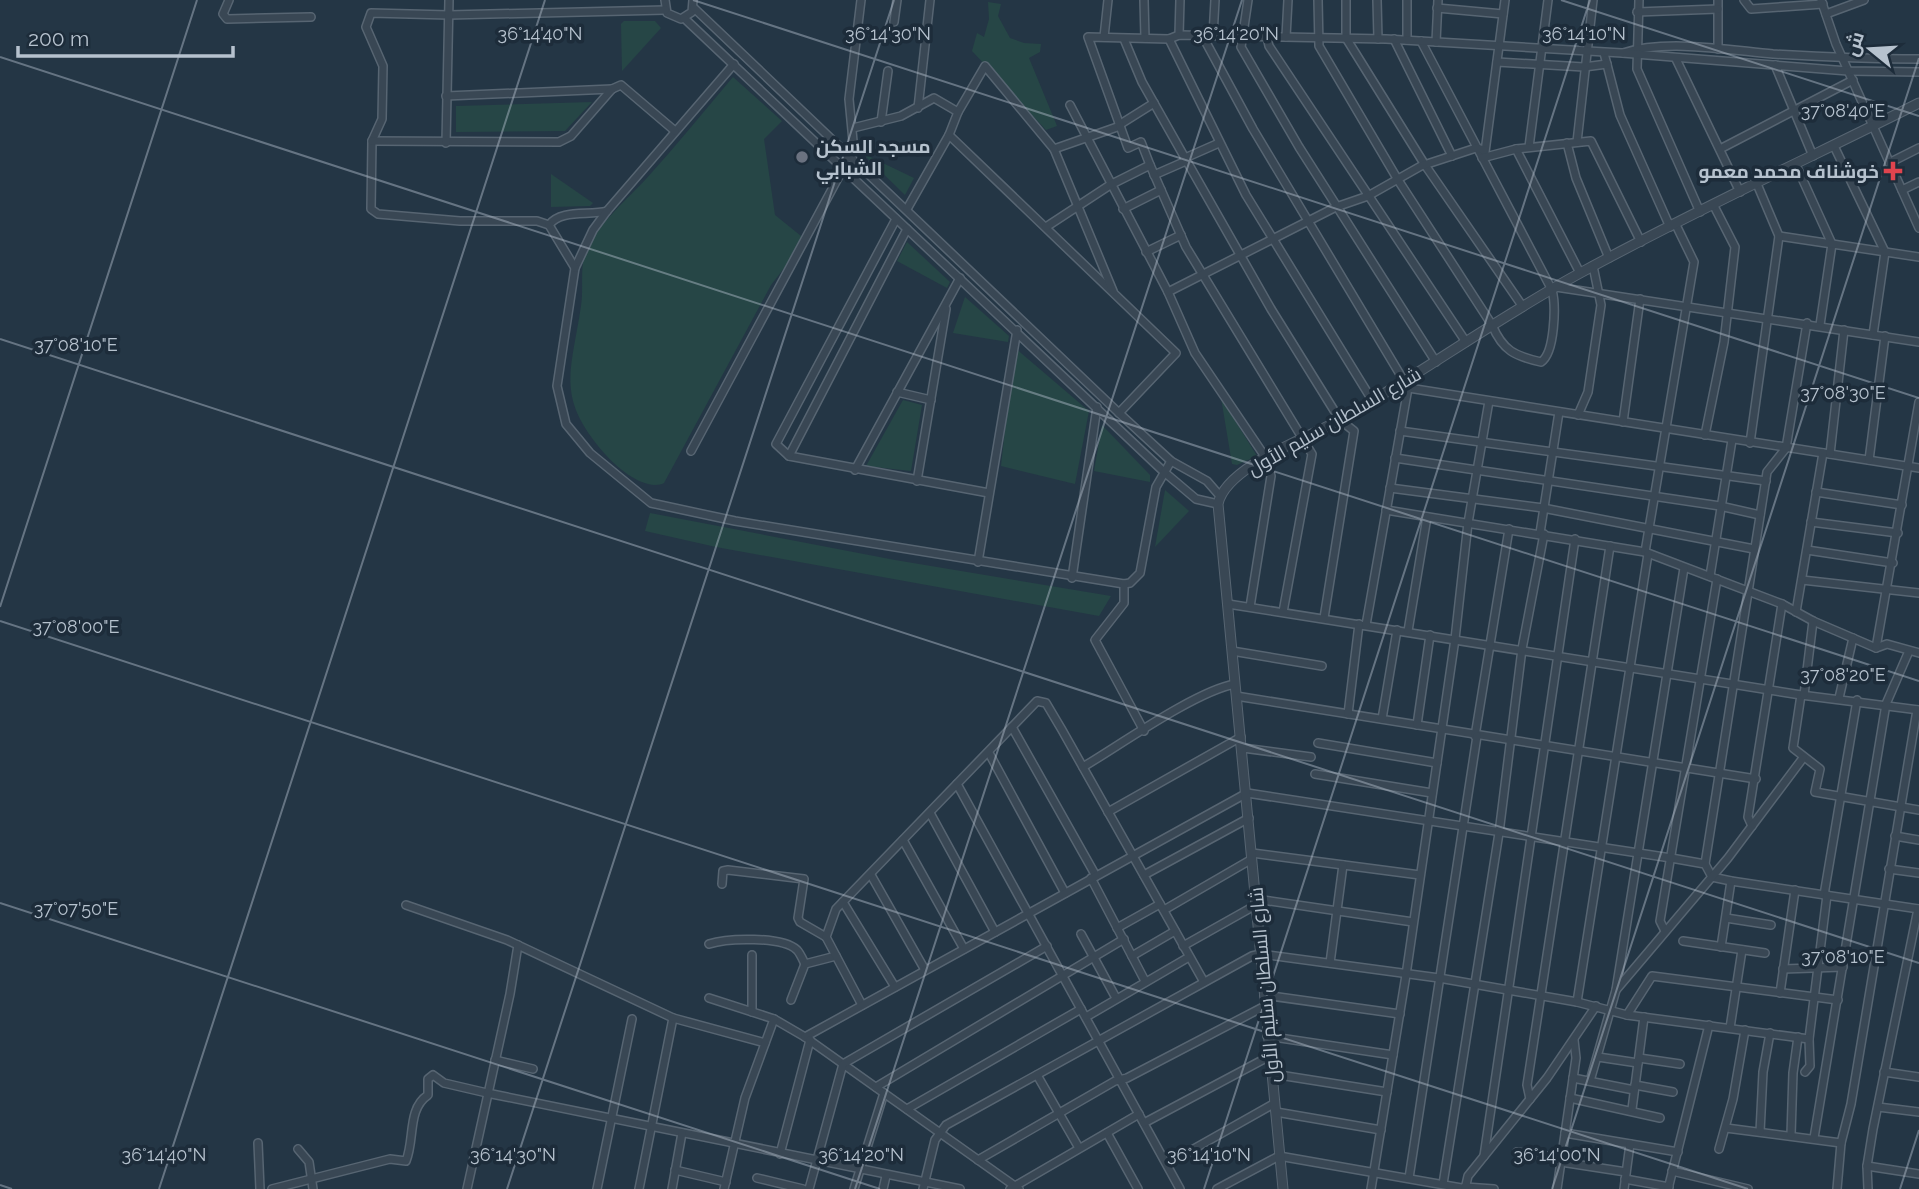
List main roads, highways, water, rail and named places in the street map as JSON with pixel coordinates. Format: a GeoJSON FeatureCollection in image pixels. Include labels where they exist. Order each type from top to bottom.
{"type":"FeatureCollection","features":[{"type":"Feature","properties":{"kind":"place","name":"مسجد السكن الشبابي"},"geometry":{"type":"Point","coordinates":[802,157]}},
{"type":"Feature","properties":{"kind":"place","name":"خوشناف محمد معمو"},"geometry":{"type":"Point","coordinates":[1893,171]}}]}
